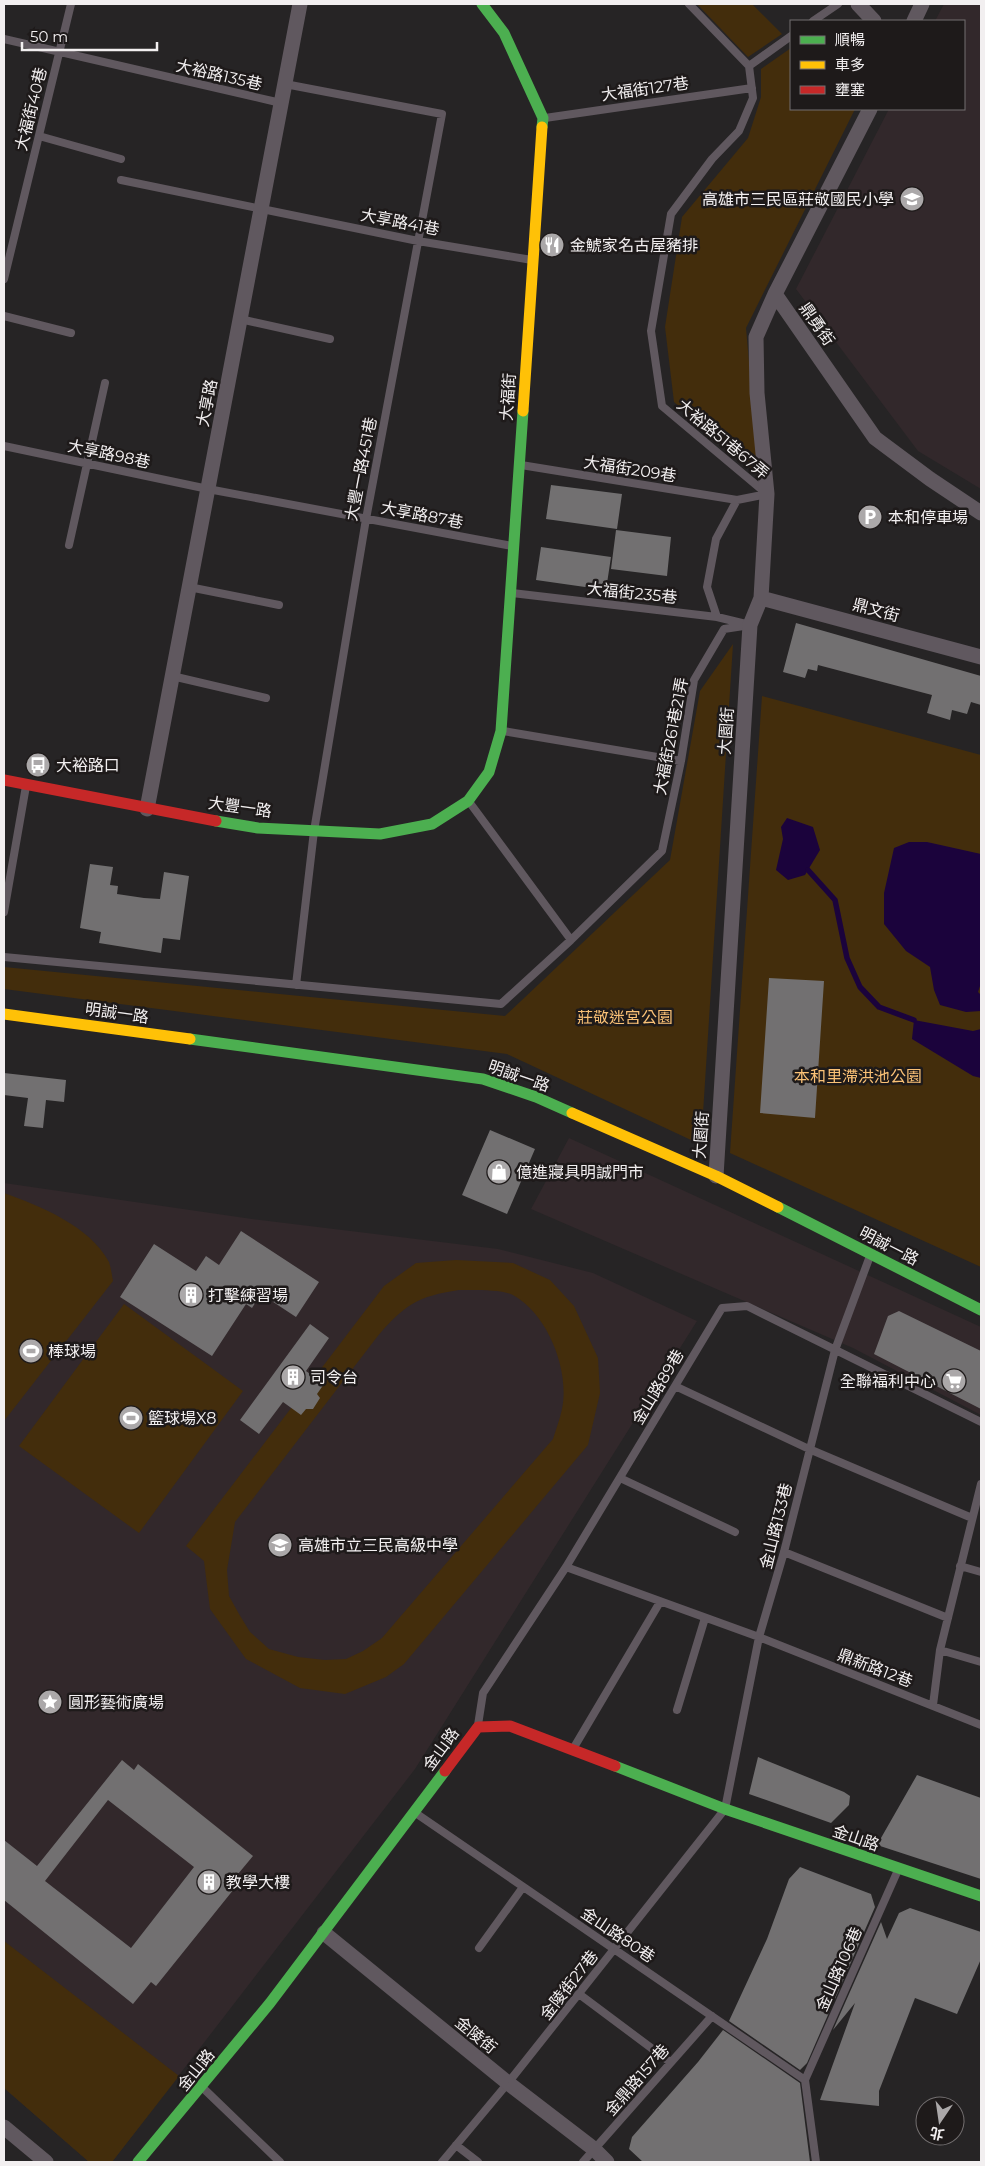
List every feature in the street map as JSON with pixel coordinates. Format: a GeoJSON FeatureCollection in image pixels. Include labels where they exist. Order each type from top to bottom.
{"type":"FeatureCollection","features":[{"type":"Feature","properties":{"kind":"street","name":"大享路"},"geometry":{"type":"LineString","coordinates":[[147,809],[300,4]]}},
{"type":"Feature","properties":{"kind":"street","name":"大福街"},"geometry":{"type":"LineString","coordinates":[[468,801],[489,772],[501,731],[543,118],[504,33],[482,4]]}},
{"type":"Feature","properties":{"kind":"street"},"geometry":{"type":"LineString","coordinates":[[858,4],[873,20]]}},
{"type":"Feature","properties":{"kind":"street"},"geometry":{"type":"LineString","coordinates":[[914,20],[922,4]]}},
{"type":"Feature","properties":{"kind":"street"},"geometry":{"type":"LineString","coordinates":[[775,294],[869,110]]}},
{"type":"Feature","properties":{"kind":"street","name":"大園街"},"geometry":{"type":"LineString","coordinates":[[716,1176],[750,625],[762,598],[767,494],[757,393],[756,337],[775,294]]}},
{"type":"Feature","properties":{"kind":"street","name":"鼎勇街"},"geometry":{"type":"LineString","coordinates":[[775,294],[875,438],[981,514]]}},
{"type":"Feature","properties":{"kind":"street","name":"鼎文街"},"geometry":{"type":"LineString","coordinates":[[762,598],[981,657]]}},
{"type":"Feature","properties":{"kind":"street","name":"大豐一路"},"geometry":{"type":"LineString","coordinates":[[4,780],[147,809],[258,828],[380,834],[432,824],[468,801]]}},
{"type":"Feature","properties":{"kind":"street","name":"明誠一路"},"geometry":{"type":"LineString","coordinates":[[4,1014],[483,1079],[536,1097],[716,1176],[981,1310]]}},
{"type":"Feature","properties":{"kind":"street","name":"金山路"},"geometry":{"type":"LineString","coordinates":[[138,2162],[203,2088],[324,1933],[478,1727],[510,1726],[725,1810],[898,1870],[981,1896]]}},
{"type":"Feature","properties":{"kind":"street","name":"金陵街"},"geometry":{"type":"LineString","coordinates":[[324,1933],[508,2083],[594,2149],[607,2162]]}},
{"type":"Feature","properties":{"kind":"street"},"geometry":{"type":"LineString","coordinates":[[4,2127],[46,2162]]}},
{"type":"Feature","properties":{"kind":"lane","name":"大福街40巷"},"geometry":{"type":"LineString","coordinates":[[4,279],[71,4]]}},
{"type":"Feature","properties":{"kind":"lane"},"geometry":{"type":"LineString","coordinates":[[689,4],[749,66],[790,37]]}},
{"type":"Feature","properties":{"kind":"lane"},"geometry":{"type":"LineString","coordinates":[[814,20],[838,4]]}},
{"type":"Feature","properties":{"kind":"lane","name":"大裕路135巷"},"geometry":{"type":"LineString","coordinates":[[4,40],[281,103]]}},
{"type":"Feature","properties":{"kind":"lane","name":"大裕路51巷67弄"},"geometry":{"type":"LineString","coordinates":[[749,66],[753,98],[739,131],[712,159],[671,214],[651,331],[662,406],[767,494]]}},
{"type":"Feature","properties":{"kind":"lane","name":"大豐一路451巷"},"geometry":{"type":"LineString","coordinates":[[285,84],[442,114],[366,518],[314,831],[296,985]]}},
{"type":"Feature","properties":{"kind":"lane","name":"大福街127巷"},"geometry":{"type":"LineString","coordinates":[[543,118],[752,88]]}},
{"type":"Feature","properties":{"kind":"lane"},"geometry":{"type":"LineString","coordinates":[[39,136],[120,159]]}},
{"type":"Feature","properties":{"kind":"lane","name":"大享路41巷"},"geometry":{"type":"LineString","coordinates":[[121,180],[418,241],[533,260]]}},
{"type":"Feature","properties":{"kind":"lane"},"geometry":{"type":"LineString","coordinates":[[4,316],[71,333]]}},
{"type":"Feature","properties":{"kind":"lane"},"geometry":{"type":"LineString","coordinates":[[240,319],[330,339]]}},
{"type":"Feature","properties":{"kind":"lane"},"geometry":{"type":"LineString","coordinates":[[69,545],[105,383]]}},
{"type":"Feature","properties":{"kind":"lane","name":"大享路98巷"},"geometry":{"type":"LineString","coordinates":[[4,446],[208,489]]}},
{"type":"Feature","properties":{"kind":"lane","name":"大福街209巷"},"geometry":{"type":"LineString","coordinates":[[519,464],[737,500]]}},
{"type":"Feature","properties":{"kind":"lane","name":"大享路87巷"},"geometry":{"type":"LineString","coordinates":[[208,489],[514,546]]}},
{"type":"Feature","properties":{"kind":"lane","name":"大裕路51巷67弄"},"geometry":{"type":"LineString","coordinates":[[737,500],[767,494]]}},
{"type":"Feature","properties":{"kind":"lane"},"geometry":{"type":"LineString","coordinates":[[717,616],[707,587],[716,539],[737,500]]}},
{"type":"Feature","properties":{"kind":"lane"},"geometry":{"type":"LineString","coordinates":[[189,587],[279,605]]}},
{"type":"Feature","properties":{"kind":"lane","name":"大福街235巷"},"geometry":{"type":"LineString","coordinates":[[510,593],[717,616],[750,625]]}},
{"type":"Feature","properties":{"kind":"lane","name":"大福街261巷21弄"},"geometry":{"type":"LineString","coordinates":[[571,940],[662,851],[681,761],[694,680],[724,628],[750,625]]}},
{"type":"Feature","properties":{"kind":"lane"},"geometry":{"type":"LineString","coordinates":[[172,676],[266,698]]}},
{"type":"Feature","properties":{"kind":"lane"},"geometry":{"type":"LineString","coordinates":[[501,731],[681,761]]}},
{"type":"Feature","properties":{"kind":"lane"},"geometry":{"type":"LineString","coordinates":[[4,912],[26,784]]}},
{"type":"Feature","properties":{"kind":"lane"},"geometry":{"type":"LineString","coordinates":[[4,957],[501,1004],[571,940],[468,801]]}},
{"type":"Feature","properties":{"kind":"lane","name":"金山路133巷"},"geometry":{"type":"LineString","coordinates":[[725,1810],[759,1637],[784,1552],[835,1350],[871,1255]]}},
{"type":"Feature","properties":{"kind":"lane","name":"金山路89巷"},"geometry":{"type":"LineString","coordinates":[[478,1727],[483,1693],[566,1567],[722,1308],[747,1306],[981,1422]]}},
{"type":"Feature","properties":{"kind":"lane"},"geometry":{"type":"LineString","coordinates":[[675,1386],[809,1449],[972,1518]]}},
{"type":"Feature","properties":{"kind":"lane"},"geometry":{"type":"LineString","coordinates":[[620,1478],[734,1532]]}},
{"type":"Feature","properties":{"kind":"lane"},"geometry":{"type":"LineString","coordinates":[[933,1705],[940,1650],[981,1487]]}},
{"type":"Feature","properties":{"kind":"lane"},"geometry":{"type":"LineString","coordinates":[[784,1552],[948,1618]]}},
{"type":"Feature","properties":{"kind":"lane"},"geometry":{"type":"LineString","coordinates":[[960,1566],[981,1572]]}},
{"type":"Feature","properties":{"kind":"lane","name":"鼎新路12巷"},"geometry":{"type":"LineString","coordinates":[[566,1567],[759,1637],[981,1725]]}},
{"type":"Feature","properties":{"kind":"lane"},"geometry":{"type":"LineString","coordinates":[[572,1750],[660,1602]]}},
{"type":"Feature","properties":{"kind":"lane"},"geometry":{"type":"LineString","coordinates":[[677,1710],[705,1618]]}},
{"type":"Feature","properties":{"kind":"lane"},"geometry":{"type":"LineString","coordinates":[[940,1650],[981,1662]]}},
{"type":"Feature","properties":{"kind":"lane","name":"金陵街27巷"},"geometry":{"type":"LineString","coordinates":[[442,2162],[508,2083],[725,1810]]}},
{"type":"Feature","properties":{"kind":"lane","name":"金山路80巷"},"geometry":{"type":"LineString","coordinates":[[415,1813],[805,2080]]}},
{"type":"Feature","properties":{"kind":"lane","name":"金山路106巷"},"geometry":{"type":"LineString","coordinates":[[805,2080],[898,1870]]}},
{"type":"Feature","properties":{"kind":"lane"},"geometry":{"type":"LineString","coordinates":[[480,1948],[523,1887]]}},
{"type":"Feature","properties":{"kind":"lane"},"geometry":{"type":"LineString","coordinates":[[579,1994],[670,2062]]}},
{"type":"Feature","properties":{"kind":"lane","name":"金鼎路157巷"},"geometry":{"type":"LineString","coordinates":[[583,2162],[712,2016]]}},
{"type":"Feature","properties":{"kind":"lane"},"geometry":{"type":"LineString","coordinates":[[805,2080],[816,2162]]}},
{"type":"Feature","properties":{"kind":"lane"},"geometry":{"type":"LineString","coordinates":[[203,2088],[280,2162]]}},
{"type":"Feature","properties":{"kind":"lane"},"geometry":{"type":"LineString","coordinates":[[456,2145],[478,2162]]}},
{"type":"Feature","properties":{"kind":"shaded area","name":"高雄市三民區莊敬國民小學"},"geometry":{"type":"Polygon","coordinates":[[[944,4],[981,4],[981,489],[918,451],[796,289],[888,110],[965,110],[965,20],[936,20],[944,4]]]}},
{"type":"Feature","properties":{"kind":"shaded area"},"geometry":{"type":"Polygon","coordinates":[[[787,818],[813,827],[820,850],[805,875],[788,880],[776,870],[783,839],[781,827],[787,818]]]}},
{"type":"Feature","properties":{"kind":"shaded area"},"geometry":{"type":"Polygon","coordinates":[[[909,842],[927,842],[981,854],[981,983],[978,992],[981,995],[981,1011],[966,1012],[940,1005],[934,990],[930,967],[906,951],[884,924],[884,893],[894,848],[909,842]]]}},
{"type":"Feature","properties":{"kind":"shaded area"},"geometry":{"type":"Polygon","coordinates":[[[914,1020],[973,1031],[981,1029],[981,1078],[973,1076],[912,1039],[914,1020]]]}},
{"type":"Feature","properties":{"kind":"shaded area"},"geometry":{"type":"Polygon","coordinates":[[[569,1138],[981,1327],[981,1415],[853,1348],[531,1209],[569,1138]]]}},
{"type":"Feature","properties":{"kind":"shaded area","name":"高雄市立三民高級中學"},"geometry":{"type":"Polygon","coordinates":[[[4,1183],[252,1219],[498,1249],[593,1273],[697,1321],[415,1769],[112,2162],[89,2162],[4,2088],[4,1183]]]}},
{"type":"Feature","properties":{"kind":"green space"},"geometry":{"type":"Polygon","coordinates":[[[697,4],[752,4],[782,34],[748,57],[697,4]]]}},
{"type":"Feature","properties":{"kind":"green space"},"geometry":{"type":"Polygon","coordinates":[[[790,49],[790,110],[855,110],[746,328],[759,475],[674,402],[665,327],[682,217],[748,138],[761,97],[761,69],[790,49]]]}},
{"type":"Feature","properties":{"kind":"green space","name":"莊敬迷宮公園"},"geometry":{"type":"Polygon","coordinates":[[[733,644],[702,1129],[691,1140],[507,1054],[4,989],[4,967],[505,1016],[670,860],[700,691],[733,644]]]}},
{"type":"Feature","properties":{"kind":"green space","name":"本和里滯洪池公園"},"geometry":{"type":"Polygon","coordinates":[[[762,696],[981,755],[981,1267],[730,1153],[762,696]]]}},
{"type":"Feature","properties":{"kind":"green space","name":"棒球場"},"geometry":{"type":"Polygon","coordinates":[[[4,1193],[48,1211],[90,1238],[101,1249],[109,1262],[113,1281],[4,1421],[4,1193]]]}},
{"type":"Feature","properties":{"kind":"green space"},"geometry":{"type":"Polygon","coordinates":[[[456,1260],[513,1263],[550,1280],[574,1306],[598,1358],[600,1393],[588,1445],[404,1664],[386,1677],[345,1694],[300,1688],[246,1659],[210,1609],[204,1561],[186,1546],[384,1286],[416,1263],[456,1260]],[[459,1290],[422,1299],[395,1317],[377,1337],[235,1522],[227,1570],[229,1596],[250,1632],[269,1649],[298,1657],[325,1660],[346,1659],[363,1651],[382,1638],[553,1439],[562,1409],[564,1394],[563,1378],[554,1345],[546,1329],[537,1315],[513,1295],[495,1291],[459,1290]]]}},
{"type":"Feature","properties":{"kind":"green space","name":"籃球場X8"},"geometry":{"type":"Polygon","coordinates":[[[124,1304],[243,1391],[139,1533],[19,1446],[124,1304]]]}},
{"type":"Feature","properties":{"kind":"green space"},"geometry":{"type":"Polygon","coordinates":[[[4,1941],[179,2076],[112,2162],[89,2162],[4,2088],[4,1941]]]}},
{"type":"Feature","properties":{"kind":"building"},"geometry":{"type":"Polygon","coordinates":[[[551,485],[622,494],[617,529],[546,519],[551,485]]]}},
{"type":"Feature","properties":{"kind":"building"},"geometry":{"type":"Polygon","coordinates":[[[616,530],[671,537],[667,576],[611,569],[616,530]]]}},
{"type":"Feature","properties":{"kind":"building"},"geometry":{"type":"Polygon","coordinates":[[[541,547],[611,557],[606,590],[536,580],[541,547]]]}},
{"type":"Feature","properties":{"kind":"building"},"geometry":{"type":"Polygon","coordinates":[[[796,623],[981,676],[981,705],[971,702],[967,714],[952,710],[950,720],[927,713],[932,695],[818,665],[817,671],[808,669],[805,678],[783,672],[796,623]]]}},
{"type":"Feature","properties":{"kind":"building"},"geometry":{"type":"Polygon","coordinates":[[[90,864],[113,867],[110,885],[118,886],[117,894],[144,898],[160,899],[164,872],[189,876],[180,940],[163,938],[161,953],[99,943],[101,932],[80,928],[90,864]]]}},
{"type":"Feature","properties":{"kind":"building"},"geometry":{"type":"Polygon","coordinates":[[[769,978],[824,981],[815,1118],[760,1113],[769,978]]]}},
{"type":"Feature","properties":{"kind":"building"},"geometry":{"type":"Polygon","coordinates":[[[4,1073],[66,1080],[64,1102],[46,1100],[43,1128],[24,1126],[28,1098],[4,1095],[4,1073]]]}},
{"type":"Feature","properties":{"kind":"building","name":"億進寢具明誠門市"},"geometry":{"type":"Polygon","coordinates":[[[490,1130],[535,1149],[507,1214],[462,1195],[490,1130]]]}},
{"type":"Feature","properties":{"kind":"building","name":"打擊練習場"},"geometry":{"type":"Polygon","coordinates":[[[241,1231],[319,1282],[296,1317],[261,1294],[252,1308],[246,1304],[212,1356],[120,1297],[154,1244],[196,1271],[206,1256],[219,1265],[241,1231]]]}},
{"type":"Feature","properties":{"kind":"building","name":"全聯福利中心"},"geometry":{"type":"Polygon","coordinates":[[[899,1311],[981,1351],[981,1409],[874,1354],[888,1316],[899,1311]]]}},
{"type":"Feature","properties":{"kind":"building","name":"司令台"},"geometry":{"type":"Polygon","coordinates":[[[310,1324],[329,1338],[306,1371],[324,1384],[317,1394],[320,1398],[313,1409],[306,1409],[301,1415],[283,1402],[259,1434],[240,1420],[310,1324]]]}},
{"type":"Feature","properties":{"kind":"building"},"geometry":{"type":"Polygon","coordinates":[[[758,1757],[844,1792],[850,1796],[849,1805],[831,1823],[749,1794],[758,1757]]]}},
{"type":"Feature","properties":{"kind":"building","name":"教學大樓"},"geometry":{"type":"Polygon","coordinates":[[[122,1760],[134,1770],[138,1764],[253,1856],[233,1880],[238,1884],[156,1986],[151,1982],[133,2004],[4,1900],[4,1840],[37,1866],[122,1760]],[[108,1800],[45,1881],[131,1948],[194,1867],[108,1800]]]}},
{"type":"Feature","properties":{"kind":"building"},"geometry":{"type":"Polygon","coordinates":[[[917,1775],[981,1798],[981,1879],[877,1845],[917,1775]]]}},
{"type":"Feature","properties":{"kind":"building"},"geometry":{"type":"Polygon","coordinates":[[[800,1867],[871,1894],[875,1907],[807,2063],[800,2070],[729,2021],[767,1939],[789,1879],[800,1867]]]}},
{"type":"Feature","properties":{"kind":"building"},"geometry":{"type":"Polygon","coordinates":[[[910,1908],[981,1932],[981,1959],[957,2014],[915,1998],[879,2091],[879,2106],[820,2100],[855,2003],[833,2030],[881,1922],[887,1939],[899,1913],[910,1908]]]}},
{"type":"Feature","properties":{"kind":"building"},"geometry":{"type":"Polygon","coordinates":[[[723,2030],[800,2083],[810,2162],[643,2162],[629,2149],[632,2137],[698,2062],[723,2030]]]}},
{"type":"Feature","properties":{"kind":"waterway"},"geometry":{"type":"LineString","coordinates":[[808,870],[835,900],[847,958],[860,987],[879,1007],[914,1020]]}},
{"type":"Feature","properties":{"kind":"traffic: fast"},"geometry":{"type":"LineString","coordinates":[[482,4],[504,33],[543,118],[542,127]]}},
{"type":"Feature","properties":{"kind":"traffic: fast"},"geometry":{"type":"LineString","coordinates":[[216,821],[258,828],[380,834],[432,824],[468,801],[489,772],[501,731],[523,411]]}},
{"type":"Feature","properties":{"kind":"traffic: fast"},"geometry":{"type":"LineString","coordinates":[[190,1039],[483,1079],[536,1097],[572,1113]]}},
{"type":"Feature","properties":{"kind":"traffic: fast"},"geometry":{"type":"LineString","coordinates":[[778,1207],[981,1310]]}},
{"type":"Feature","properties":{"kind":"traffic: fast"},"geometry":{"type":"LineString","coordinates":[[615,1766],[725,1809],[981,1896]]}},
{"type":"Feature","properties":{"kind":"traffic: fast"},"geometry":{"type":"LineString","coordinates":[[138,2162],[270,2003],[445,1771]]}},
{"type":"Feature","properties":{"kind":"traffic: slow"},"geometry":{"type":"LineString","coordinates":[[523,411],[542,127]]}},
{"type":"Feature","properties":{"kind":"traffic: slow"},"geometry":{"type":"LineString","coordinates":[[4,1014],[190,1039]]}},
{"type":"Feature","properties":{"kind":"traffic: slow"},"geometry":{"type":"LineString","coordinates":[[572,1113],[716,1176],[778,1207]]}},
{"type":"Feature","properties":{"kind":"traffic: jam"},"geometry":{"type":"LineString","coordinates":[[4,780],[216,821]]}},
{"type":"Feature","properties":{"kind":"traffic: jam"},"geometry":{"type":"LineString","coordinates":[[445,1771],[478,1727],[510,1726],[615,1766]]}},
{"type":"Feature","properties":{"kind":"place","name":"高雄市三民區莊敬國民小學"},"geometry":{"type":"Point","coordinates":[912,199]}},
{"type":"Feature","properties":{"kind":"place","name":"金鯱家名古屋豬排"},"geometry":{"type":"Point","coordinates":[552,245]}},
{"type":"Feature","properties":{"kind":"place","name":"本和停車場"},"geometry":{"type":"Point","coordinates":[870,517]}},
{"type":"Feature","properties":{"kind":"place","name":"大裕路口"},"geometry":{"type":"Point","coordinates":[38,765]}},
{"type":"Feature","properties":{"kind":"place","name":"億進寢具明誠門市"},"geometry":{"type":"Point","coordinates":[499,1172]}},
{"type":"Feature","properties":{"kind":"place","name":"打擊練習場"},"geometry":{"type":"Point","coordinates":[191,1295]}},
{"type":"Feature","properties":{"kind":"place","name":"棒球場"},"geometry":{"type":"Point","coordinates":[31,1351]}},
{"type":"Feature","properties":{"kind":"place","name":"司令台"},"geometry":{"type":"Point","coordinates":[293,1377]}},
{"type":"Feature","properties":{"kind":"place","name":"全聯福利中心"},"geometry":{"type":"Point","coordinates":[954,1381]}},
{"type":"Feature","properties":{"kind":"place","name":"籃球場X8"},"geometry":{"type":"Point","coordinates":[131,1418]}},
{"type":"Feature","properties":{"kind":"place","name":"高雄市立三民高級中學"},"geometry":{"type":"Point","coordinates":[280,1545]}},
{"type":"Feature","properties":{"kind":"place","name":"圓形藝術廣場"},"geometry":{"type":"Point","coordinates":[50,1702]}},
{"type":"Feature","properties":{"kind":"place","name":"教學大樓"},"geometry":{"type":"Point","coordinates":[209,1882]}}]}
